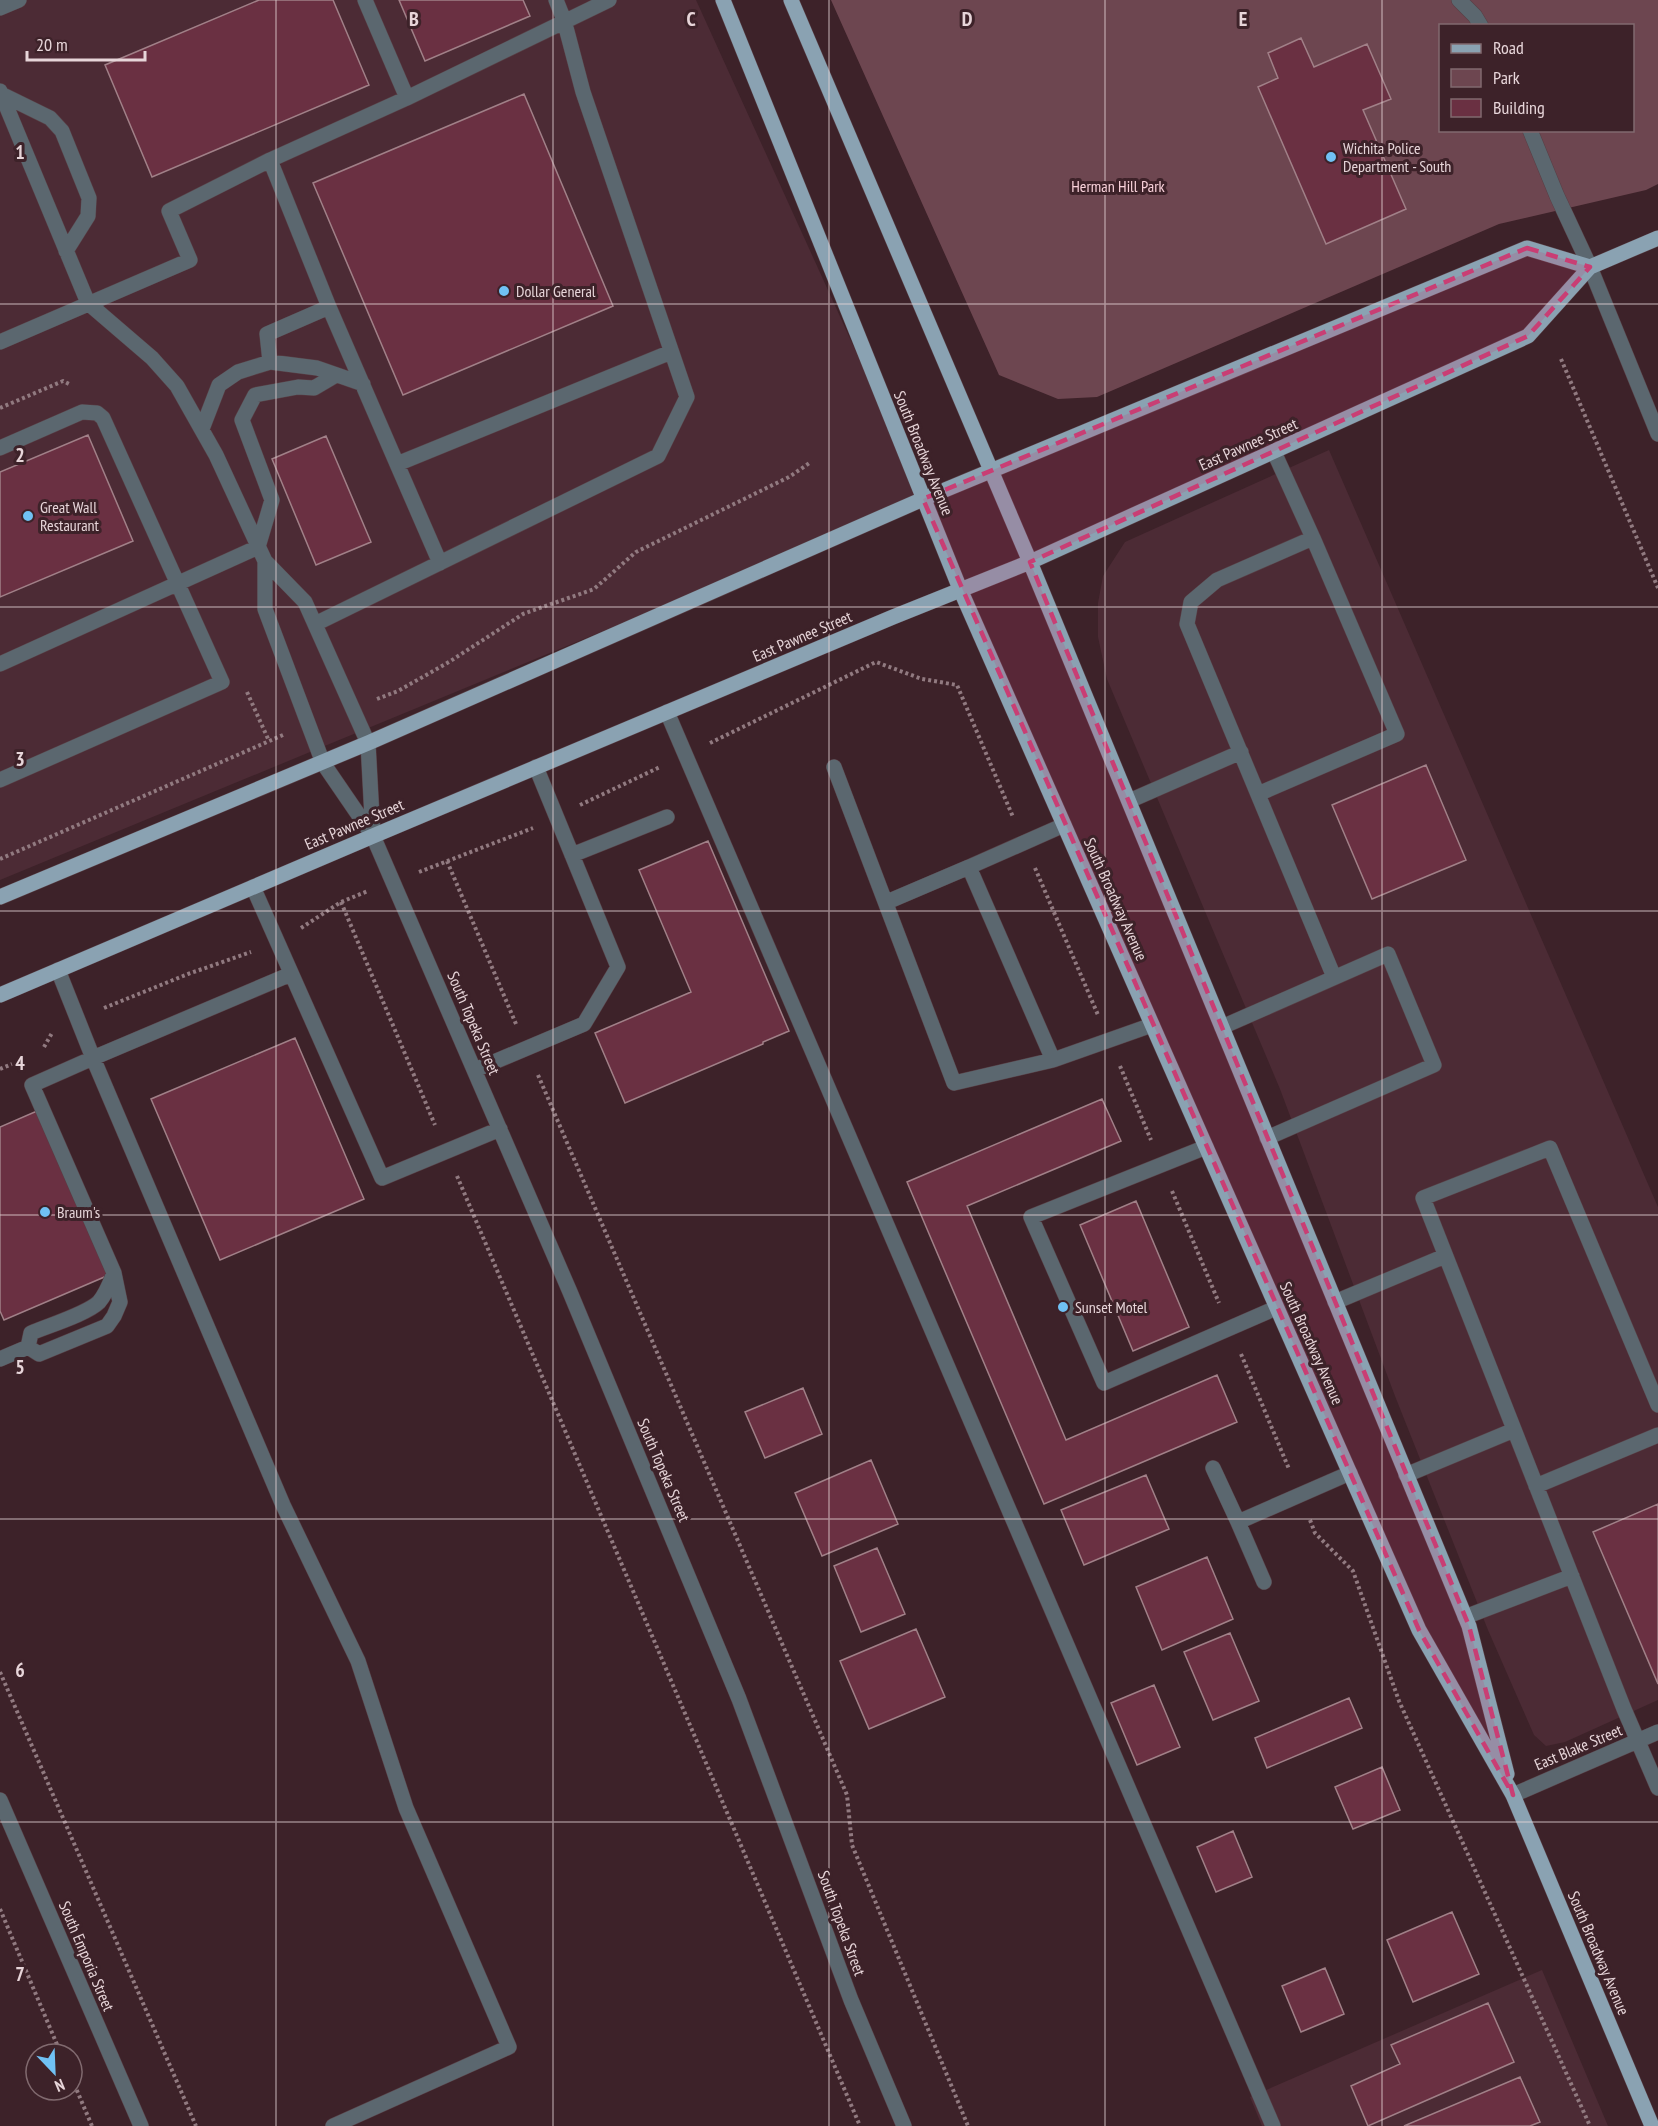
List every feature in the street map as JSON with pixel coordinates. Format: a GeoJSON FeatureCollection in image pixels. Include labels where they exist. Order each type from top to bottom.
{"type":"FeatureCollection","features":[{"type":"Feature","properties":{"kind":"main road","name":"South Broadway Avenue"},"geometry":{"type":"LineString","coordinates":[[723,0],[960,589],[1419,1630],[1513,1795],[1652,2126]]}},
{"type":"Feature","properties":{"kind":"main road","name":"South Broadway Avenue"},"geometry":{"type":"LineString","coordinates":[[791,0],[1030,562],[1465,1617],[1513,1795]]}},
{"type":"Feature","properties":{"kind":"main road","name":"East Pawnee Street"},"geometry":{"type":"LineString","coordinates":[[0,995],[536,767],[960,589],[1030,562],[1274,452],[1528,336],[1590,267],[1658,238]]}},
{"type":"Feature","properties":{"kind":"main road"},"geometry":{"type":"LineString","coordinates":[[0,897],[323,763],[923,499],[1527,248],[1590,267]]}},
{"type":"Feature","properties":{"kind":"street"},"geometry":{"type":"LineString","coordinates":[[0,8],[19,0]]}},
{"type":"Feature","properties":{"kind":"street"},"geometry":{"type":"LineString","coordinates":[[365,0],[407,98]]}},
{"type":"Feature","properties":{"kind":"street"},"geometry":{"type":"LineString","coordinates":[[315,624],[658,456],[687,397],[583,92],[564,20],[556,0]]}},
{"type":"Feature","properties":{"kind":"street"},"geometry":{"type":"LineString","coordinates":[[0,342],[190,260],[169,211],[270,160],[407,98],[609,0]]}},
{"type":"Feature","properties":{"kind":"street"},"geometry":{"type":"LineString","coordinates":[[1459,0],[1480,24]]}},
{"type":"Feature","properties":{"kind":"street"},"geometry":{"type":"LineString","coordinates":[[1,92],[88,303],[152,358],[177,386],[216,455],[261,554],[305,602],[368,743],[373,836]]}},
{"type":"Feature","properties":{"kind":"street"},"geometry":{"type":"LineString","coordinates":[[1,92],[50,117],[62,131],[89,198],[88,216],[66,251]]}},
{"type":"Feature","properties":{"kind":"street"},"geometry":{"type":"LineString","coordinates":[[1531,132],[1590,267],[1658,434]]}},
{"type":"Feature","properties":{"kind":"street"},"geometry":{"type":"LineString","coordinates":[[270,160],[329,307],[440,563]]}},
{"type":"Feature","properties":{"kind":"street"},"geometry":{"type":"LineString","coordinates":[[270,362],[267,334],[329,307]]}},
{"type":"Feature","properties":{"kind":"street"},"geometry":{"type":"LineString","coordinates":[[397,464],[671,352]]}},
{"type":"Feature","properties":{"kind":"street"},"geometry":{"type":"LineString","coordinates":[[202,429],[219,385],[238,372],[270,362],[317,369],[363,384]]}},
{"type":"Feature","properties":{"kind":"street"},"geometry":{"type":"LineString","coordinates":[[336,375],[314,388],[298,387],[255,395],[242,420],[272,500],[261,554],[265,609],[323,763],[373,836]]}},
{"type":"Feature","properties":{"kind":"street"},"geometry":{"type":"LineString","coordinates":[[0,448],[82,412],[97,413],[103,418],[222,682],[0,780]]}},
{"type":"Feature","properties":{"kind":"street"},"geometry":{"type":"LineString","coordinates":[[1258,794],[1397,734],[1274,452]]}},
{"type":"Feature","properties":{"kind":"street"},"geometry":{"type":"LineString","coordinates":[[1313,538],[1217,580],[1191,602],[1187,624],[1334,977]]}},
{"type":"Feature","properties":{"kind":"street"},"geometry":{"type":"LineString","coordinates":[[0,664],[178,585],[261,554]]}},
{"type":"Feature","properties":{"kind":"street"},"geometry":{"type":"LineString","coordinates":[[667,712],[1273,2126]]}},
{"type":"Feature","properties":{"kind":"street"},"geometry":{"type":"LineString","coordinates":[[1129,801],[1241,752]]}},
{"type":"Feature","properties":{"kind":"street"},"geometry":{"type":"LineString","coordinates":[[475,1070],[584,1024],[618,967],[536,767]]}},
{"type":"Feature","properties":{"kind":"street"},"geometry":{"type":"LineString","coordinates":[[834,767],[954,1083],[1053,1060],[1152,1025]]}},
{"type":"Feature","properties":{"kind":"street"},"geometry":{"type":"LineString","coordinates":[[572,855],[668,817]]}},
{"type":"Feature","properties":{"kind":"street"},"geometry":{"type":"LineString","coordinates":[[887,902],[1064,825]]}},
{"type":"Feature","properties":{"kind":"street","name":"South Topeka Street"},"geometry":{"type":"LineString","coordinates":[[373,836],[575,1303],[739,1699],[851,2000],[904,2126]]}},
{"type":"Feature","properties":{"kind":"street"},"geometry":{"type":"LineString","coordinates":[[969,867],[1053,1060]]}},
{"type":"Feature","properties":{"kind":"street"},"geometry":{"type":"LineString","coordinates":[[253,887],[382,1178],[500,1129]]}},
{"type":"Feature","properties":{"kind":"street"},"geometry":{"type":"LineString","coordinates":[[1222,1027],[1388,954],[1434,1065],[1267,1138]]}},
{"type":"Feature","properties":{"kind":"street"},"geometry":{"type":"LineString","coordinates":[[58,970],[93,1058],[283,1505],[358,1661],[405,1808],[509,2047],[333,2126]]}},
{"type":"Feature","properties":{"kind":"street"},"geometry":{"type":"LineString","coordinates":[[28,1347],[39,1354],[107,1326],[120,1302],[114,1273],[32,1085],[291,974]]}},
{"type":"Feature","properties":{"kind":"street"},"geometry":{"type":"LineString","coordinates":[[1206,1147],[1031,1217],[1104,1383],[1276,1308]]}},
{"type":"Feature","properties":{"kind":"street"},"geometry":{"type":"LineString","coordinates":[[1658,1406],[1550,1148],[1423,1198],[1658,1788]]}},
{"type":"Feature","properties":{"kind":"street"},"geometry":{"type":"LineString","coordinates":[[1335,1302],[1445,1256]]}},
{"type":"Feature","properties":{"kind":"street"},"geometry":{"type":"LineString","coordinates":[[28,1347],[31,1333],[98,1303],[107,1290],[114,1273]]}},
{"type":"Feature","properties":{"kind":"street"},"geometry":{"type":"LineString","coordinates":[[0,1359],[28,1347]]}},
{"type":"Feature","properties":{"kind":"street"},"geometry":{"type":"LineString","coordinates":[[1406,1475],[1514,1430]]}},
{"type":"Feature","properties":{"kind":"street"},"geometry":{"type":"LineString","coordinates":[[1536,1486],[1658,1435]]}},
{"type":"Feature","properties":{"kind":"street"},"geometry":{"type":"LineString","coordinates":[[1213,1467],[1264,1582]]}},
{"type":"Feature","properties":{"kind":"street"},"geometry":{"type":"LineString","coordinates":[[1238,1522],[1350,1473]]}},
{"type":"Feature","properties":{"kind":"street"},"geometry":{"type":"LineString","coordinates":[[1465,1617],[1572,1576]]}},
{"type":"Feature","properties":{"kind":"street","name":"East Blake Street"},"geometry":{"type":"LineString","coordinates":[[1513,1795],[1658,1732]]}},
{"type":"Feature","properties":{"kind":"street","name":"South Emporia Street"},"geometry":{"type":"LineString","coordinates":[[0,1800],[141,2126]]}},
{"type":"Feature","properties":{"kind":"path"},"geometry":{"type":"LineString","coordinates":[[1561,359],[1658,588]]}},
{"type":"Feature","properties":{"kind":"path"},"geometry":{"type":"LineString","coordinates":[[352,709],[398,691],[523,614],[594,589],[636,552],[789,477],[811,462]]}},
{"type":"Feature","properties":{"kind":"path"},"geometry":{"type":"LineString","coordinates":[[43,1050],[56,1027],[188,974],[240,957],[291,935],[341,902],[517,836],[876,662],[922,679],[957,685],[1109,1040],[1315,1533],[1353,1571],[1399,1701],[1590,2126]]}},
{"type":"Feature","properties":{"kind":"path"},"geometry":{"type":"LineString","coordinates":[[0,859],[252,747],[309,725]]}},
{"type":"Feature","properties":{"kind":"path"},"geometry":{"type":"LineString","coordinates":[[447,861],[847,1795],[852,1845],[968,2126]]}},
{"type":"Feature","properties":{"kind":"path"},"geometry":{"type":"LineString","coordinates":[[341,902],[860,2126]]}},
{"type":"Feature","properties":{"kind":"path"},"geometry":{"type":"LineString","coordinates":[[0,1069],[21,1060]]}},
{"type":"Feature","properties":{"kind":"path"},"geometry":{"type":"LineString","coordinates":[[0,1672],[196,2126]]}},
{"type":"Feature","properties":{"kind":"path"},"geometry":{"type":"LineString","coordinates":[[0,1909],[56,2042]]}},
{"type":"Feature","properties":{"kind":"path"},"geometry":{"type":"LineString","coordinates":[[82,2102],[92,2126]]}},
{"type":"Feature","properties":{"kind":"highlighted area"},"geometry":{"type":"Polygon","coordinates":[[[1527,248],[1590,267],[1528,336],[1030,562],[1469,1626],[1513,1795],[1419,1630],[923,499],[1527,248]]]}},
{"type":"Feature","properties":{"kind":"shaded area"},"geometry":{"type":"Polygon","coordinates":[[[0,0],[696,0],[923,499],[0,880],[0,0]]]}},
{"type":"Feature","properties":{"kind":"shaded area"},"geometry":{"type":"Polygon","coordinates":[[[1329,450],[1658,1207],[1658,1700],[1565,1742],[1546,1746],[1534,1735],[1488,1630],[1395,1396],[1280,1089],[1107,679],[1098,637],[1098,603],[1103,576],[1125,542],[1329,450]]]}},
{"type":"Feature","properties":{"kind":"shaded area"},"geometry":{"type":"Polygon","coordinates":[[[1542,1970],[1608,2126],[1262,2126],[1250,2097],[1542,1970]]]}},
{"type":"Feature","properties":{"kind":"green space","name":"Herman Hill Park"},"geometry":{"type":"Polygon","coordinates":[[[831,0],[1658,0],[1658,184],[1646,190],[1499,224],[1097,397],[1058,399],[999,375],[831,0]]]}},
{"type":"Feature","properties":{"kind":"building"},"geometry":{"type":"Polygon","coordinates":[[[259,0],[333,0],[369,85],[152,177],[105,65],[259,0]]]}},
{"type":"Feature","properties":{"kind":"building"},"geometry":{"type":"Polygon","coordinates":[[[399,0],[523,0],[530,16],[425,61],[399,0]]]}},
{"type":"Feature","properties":{"kind":"building"},"geometry":{"type":"Polygon","coordinates":[[[1301,38],[1314,67],[1367,44],[1391,99],[1363,110],[1406,209],[1326,244],[1258,87],[1278,78],[1268,53],[1301,38]]]}},
{"type":"Feature","properties":{"kind":"building"},"geometry":{"type":"Polygon","coordinates":[[[524,94],[613,306],[403,395],[313,183],[524,94]]]}},
{"type":"Feature","properties":{"kind":"building"},"geometry":{"type":"Polygon","coordinates":[[[88,435],[133,541],[0,597],[0,472],[88,435]]]}},
{"type":"Feature","properties":{"kind":"building"},"geometry":{"type":"Polygon","coordinates":[[[326,436],[371,542],[316,565],[272,459],[326,436]]]}},
{"type":"Feature","properties":{"kind":"building"},"geometry":{"type":"Polygon","coordinates":[[[1426,765],[1466,860],[1372,899],[1332,805],[1426,765]]]}},
{"type":"Feature","properties":{"kind":"building"},"geometry":{"type":"Polygon","coordinates":[[[708,841],[789,1031],[625,1103],[595,1033],[691,992],[639,870],[708,841]]]}},
{"type":"Feature","properties":{"kind":"building"},"geometry":{"type":"Polygon","coordinates":[[[295,1038],[364,1199],[220,1260],[151,1099],[295,1038]]]}},
{"type":"Feature","properties":{"kind":"building"},"geometry":{"type":"Polygon","coordinates":[[[1102,1099],[1121,1141],[967,1206],[1066,1440],[1217,1375],[1237,1422],[1044,1504],[907,1182],[1102,1099]]]}},
{"type":"Feature","properties":{"kind":"building"},"geometry":{"type":"Polygon","coordinates":[[[37,1111],[109,1275],[4,1320],[0,1311],[0,1127],[37,1111]]]}},
{"type":"Feature","properties":{"kind":"building"},"geometry":{"type":"Polygon","coordinates":[[[1136,1201],[1189,1327],[1133,1351],[1080,1225],[1136,1201]]]}},
{"type":"Feature","properties":{"kind":"building"},"geometry":{"type":"Polygon","coordinates":[[[803,1388],[822,1434],[765,1458],[745,1412],[803,1388]]]}},
{"type":"Feature","properties":{"kind":"building"},"geometry":{"type":"Polygon","coordinates":[[[871,1460],[898,1524],[822,1556],[795,1493],[871,1460]]]}},
{"type":"Feature","properties":{"kind":"building"},"geometry":{"type":"Polygon","coordinates":[[[1146,1475],[1169,1529],[1084,1565],[1061,1510],[1146,1475]]]}},
{"type":"Feature","properties":{"kind":"building"},"geometry":{"type":"Polygon","coordinates":[[[1658,1504],[1658,1684],[1593,1532],[1658,1504]]]}},
{"type":"Feature","properties":{"kind":"building"},"geometry":{"type":"Polygon","coordinates":[[[877,1548],[905,1614],[861,1632],[834,1566],[877,1548]]]}},
{"type":"Feature","properties":{"kind":"building"},"geometry":{"type":"Polygon","coordinates":[[[1207,1557],[1233,1619],[1162,1650],[1136,1587],[1207,1557]]]}},
{"type":"Feature","properties":{"kind":"building"},"geometry":{"type":"Polygon","coordinates":[[[916,1629],[945,1697],[869,1729],[840,1661],[916,1629]]]}},
{"type":"Feature","properties":{"kind":"building"},"geometry":{"type":"Polygon","coordinates":[[[1230,1633],[1259,1701],[1213,1720],[1184,1652],[1230,1633]]]}},
{"type":"Feature","properties":{"kind":"building"},"geometry":{"type":"Polygon","coordinates":[[[1154,1685],[1180,1747],[1137,1765],[1111,1703],[1154,1685]]]}},
{"type":"Feature","properties":{"kind":"building"},"geometry":{"type":"Polygon","coordinates":[[[1349,1698],[1362,1728],[1267,1768],[1255,1738],[1349,1698]]]}},
{"type":"Feature","properties":{"kind":"building"},"geometry":{"type":"Polygon","coordinates":[[[1382,1767],[1400,1810],[1353,1829],[1335,1787],[1382,1767]]]}},
{"type":"Feature","properties":{"kind":"building"},"geometry":{"type":"Polygon","coordinates":[[[1233,1831],[1252,1877],[1216,1892],[1197,1847],[1233,1831]]]}},
{"type":"Feature","properties":{"kind":"building"},"geometry":{"type":"Polygon","coordinates":[[[1452,1912],[1479,1974],[1413,2002],[1387,1940],[1452,1912]]]}},
{"type":"Feature","properties":{"kind":"building"},"geometry":{"type":"Polygon","coordinates":[[[1325,1968],[1344,2014],[1301,2032],[1282,1986],[1325,1968]]]}},
{"type":"Feature","properties":{"kind":"building"},"geometry":{"type":"Polygon","coordinates":[[[1488,2003],[1514,2062],[1368,2126],[1351,2086],[1400,2064],[1391,2045],[1488,2003]]]}},
{"type":"Feature","properties":{"kind":"building"},"geometry":{"type":"Polygon","coordinates":[[[1520,2077],[1540,2122],[1530,2126],[1404,2126],[1520,2077]]]}},
{"type":"Feature","properties":{"kind":"place","name":"Wichita Police Department - South"},"geometry":{"type":"Point","coordinates":[1331,157]}},
{"type":"Feature","properties":{"kind":"place","name":"Dollar General"},"geometry":{"type":"Point","coordinates":[504,291]}},
{"type":"Feature","properties":{"kind":"place","name":"Great Wall Restaurant"},"geometry":{"type":"Point","coordinates":[28,516]}},
{"type":"Feature","properties":{"kind":"place","name":"Braum's"},"geometry":{"type":"Point","coordinates":[45,1212]}},
{"type":"Feature","properties":{"kind":"place","name":"Sunset Motel"},"geometry":{"type":"Point","coordinates":[1063,1307]}}]}
